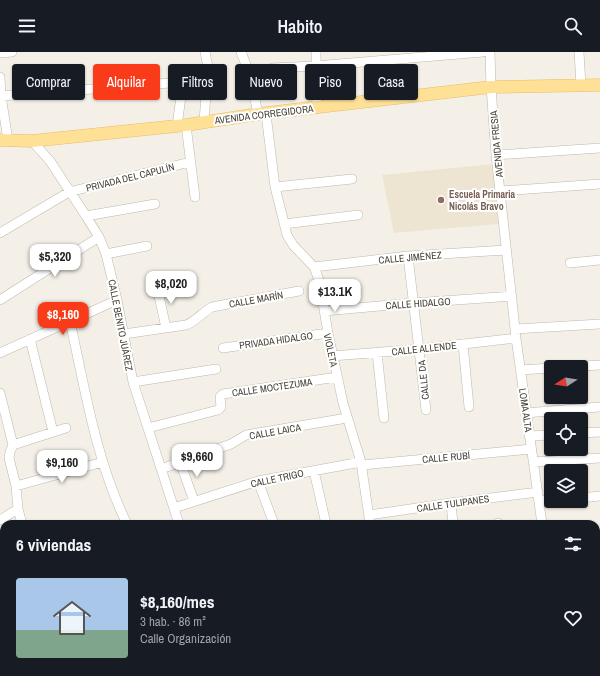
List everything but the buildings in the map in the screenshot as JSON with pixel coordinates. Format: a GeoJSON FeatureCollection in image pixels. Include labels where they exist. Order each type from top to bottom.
{"type":"FeatureCollection","features":[{"type":"Feature","properties":{"kind":"main road","name":"AVENIDA CORREGIDORA"},"geometry":{"type":"LineString","coordinates":[[4,140],[32,141],[181,125],[317,107],[491,87],[600,85]]}},
{"type":"Feature","properties":{"kind":"street"},"geometry":{"type":"LineString","coordinates":[[0,53],[12,52]]}},
{"type":"Feature","properties":{"kind":"street"},"geometry":{"type":"LineString","coordinates":[[204,122],[208,67],[205,52]]}},
{"type":"Feature","properties":{"kind":"street","name":"VIOLETA"},"geometry":{"type":"LineString","coordinates":[[241,52],[262,114],[287,235],[293,245],[314,267],[319,280],[332,356],[347,418],[361,463],[370,519]]}},
{"type":"Feature","properties":{"kind":"street"},"geometry":{"type":"LineString","coordinates":[[315,64],[316,52]]}},
{"type":"Feature","properties":{"kind":"street"},"geometry":{"type":"LineString","coordinates":[[339,64],[483,52]]}},
{"type":"Feature","properties":{"kind":"street","name":"AVENIDA FRESIA"},"geometry":{"type":"LineString","coordinates":[[490,52],[496,155],[512,296]]}},
{"type":"Feature","properties":{"kind":"street"},"geometry":{"type":"LineString","coordinates":[[579,52],[581,85]]}},
{"type":"Feature","properties":{"kind":"street"},"geometry":{"type":"LineString","coordinates":[[0,77],[4,140]]}},
{"type":"Feature","properties":{"kind":"street"},"geometry":{"type":"LineString","coordinates":[[1,96],[183,82],[181,125],[190,162],[195,197]]}},
{"type":"Feature","properties":{"kind":"street"},"geometry":{"type":"LineString","coordinates":[[317,100],[317,107]]}},
{"type":"Feature","properties":{"kind":"street","name":"CALLE BENITO JUÁREZ"},"geometry":{"type":"LineString","coordinates":[[32,141],[50,161],[99,237],[106,254],[117,300],[133,382],[177,520]]}},
{"type":"Feature","properties":{"kind":"street"},"geometry":{"type":"LineString","coordinates":[[496,155],[600,148]]}},
{"type":"Feature","properties":{"kind":"street","name":"PRIVADA DEL CAPULÍN"},"geometry":{"type":"LineString","coordinates":[[0,233],[69,192],[190,162]]}},
{"type":"Feature","properties":{"kind":"street"},"geometry":{"type":"LineString","coordinates":[[276,186],[352,179]]}},
{"type":"Feature","properties":{"kind":"street"},"geometry":{"type":"LineString","coordinates":[[500,191],[600,184]]}},
{"type":"Feature","properties":{"kind":"street"},"geometry":{"type":"LineString","coordinates":[[86,216],[155,204]]}},
{"type":"Feature","properties":{"kind":"street"},"geometry":{"type":"LineString","coordinates":[[284,224],[358,215]]}},
{"type":"Feature","properties":{"kind":"street"},"geometry":{"type":"LineString","coordinates":[[0,300],[99,237]]}},
{"type":"Feature","properties":{"kind":"street"},"geometry":{"type":"LineString","coordinates":[[106,254],[147,246]]}},
{"type":"Feature","properties":{"kind":"street","name":"CALLE JIMÉNEZ"},"geometry":{"type":"LineString","coordinates":[[314,267],[408,256],[506,250]]}},
{"type":"Feature","properties":{"kind":"street","name":"CALLE DA"},"geometry":{"type":"LineString","coordinates":[[408,256],[426,410]]}},
{"type":"Feature","properties":{"kind":"street"},"geometry":{"type":"LineString","coordinates":[[570,263],[600,260]]}},
{"type":"Feature","properties":{"kind":"street"},"geometry":{"type":"LineString","coordinates":[[157,287],[166,328]]}},
{"type":"Feature","properties":{"kind":"street","name":"CALLE MARÍN"},"geometry":{"type":"LineString","coordinates":[[124,334],[190,324],[204,311],[212,307],[298,291]]}},
{"type":"Feature","properties":{"kind":"street","name":"CALLE HIDALGO"},"geometry":{"type":"LineString","coordinates":[[324,311],[512,296]]}},
{"type":"Feature","properties":{"kind":"street","name":"LOMA ALTA"},"geometry":{"type":"LineString","coordinates":[[512,296],[525,413],[541,520]]}},
{"type":"Feature","properties":{"kind":"street"},"geometry":{"type":"LineString","coordinates":[[0,353],[117,300]]}},
{"type":"Feature","properties":{"kind":"street"},"geometry":{"type":"LineString","coordinates":[[70,321],[95,438],[125,520]]}},
{"type":"Feature","properties":{"kind":"street","name":"CALLE ALLENDE"},"geometry":{"type":"LineString","coordinates":[[332,356],[378,353],[463,344],[516,334],[600,324]]}},
{"type":"Feature","properties":{"kind":"street","name":"PRIVADA HIDALGO"},"geometry":{"type":"LineString","coordinates":[[224,348],[328,332]]}},
{"type":"Feature","properties":{"kind":"street"},"geometry":{"type":"LineString","coordinates":[[30,339],[53,432]]}},
{"type":"Feature","properties":{"kind":"street"},"geometry":{"type":"LineString","coordinates":[[463,344],[469,407]]}},
{"type":"Feature","properties":{"kind":"street"},"geometry":{"type":"LineString","coordinates":[[378,353],[384,418]]}},
{"type":"Feature","properties":{"kind":"street"},"geometry":{"type":"LineString","coordinates":[[588,366],[600,365]]}},
{"type":"Feature","properties":{"kind":"street"},"geometry":{"type":"LineString","coordinates":[[520,370],[544,368]]}},
{"type":"Feature","properties":{"kind":"street"},"geometry":{"type":"LineString","coordinates":[[133,382],[216,369]]}},
{"type":"Feature","properties":{"kind":"street","name":"CALLE MOCTEZUMA"},"geometry":{"type":"LineString","coordinates":[[148,428],[218,410],[221,408],[220,397],[222,394],[337,377]]}},
{"type":"Feature","properties":{"kind":"street"},"geometry":{"type":"LineString","coordinates":[[0,393],[13,445],[10,452],[10,458],[21,520]]}},
{"type":"Feature","properties":{"kind":"street"},"geometry":{"type":"LineString","coordinates":[[525,413],[600,407]]}},
{"type":"Feature","properties":{"kind":"street","name":"CALLE LAICA"},"geometry":{"type":"LineString","coordinates":[[161,469],[231,444],[246,435],[347,418]]}},
{"type":"Feature","properties":{"kind":"street"},"geometry":{"type":"LineString","coordinates":[[13,445],[66,428]]}},
{"type":"Feature","properties":{"kind":"street"},"geometry":{"type":"LineString","coordinates":[[588,433],[600,432]]}},
{"type":"Feature","properties":{"kind":"street"},"geometry":{"type":"LineString","coordinates":[[529,436],[544,435]]}},
{"type":"Feature","properties":{"kind":"street","name":"CALLE RUBÍ"},"geometry":{"type":"LineString","coordinates":[[361,463],[531,449]]}},
{"type":"Feature","properties":{"kind":"street"},"geometry":{"type":"LineString","coordinates":[[533,462],[600,458]]}},
{"type":"Feature","properties":{"kind":"street"},"geometry":{"type":"LineString","coordinates":[[16,486],[103,462]]}},
{"type":"Feature","properties":{"kind":"street"},"geometry":{"type":"LineString","coordinates":[[180,462],[194,501]]}},
{"type":"Feature","properties":{"kind":"street","name":"CALLE TRIGO"},"geometry":{"type":"LineString","coordinates":[[174,508],[258,481],[361,463]]}},
{"type":"Feature","properties":{"kind":"street"},"geometry":{"type":"LineString","coordinates":[[314,470],[325,520]]}},
{"type":"Feature","properties":{"kind":"street"},"geometry":{"type":"LineString","coordinates":[[258,481],[270,520]]}},
{"type":"Feature","properties":{"kind":"street"},"geometry":{"type":"LineString","coordinates":[[588,497],[600,496]]}},
{"type":"Feature","properties":{"kind":"street","name":"CALLE TULIPANES"},"geometry":{"type":"LineString","coordinates":[[370,519],[450,503],[538,497],[544,498]]}},
{"type":"Feature","properties":{"kind":"street"},"geometry":{"type":"LineString","coordinates":[[450,503],[452,520]]}},
{"type":"Feature","properties":{"kind":"street"},"geometry":{"type":"LineString","coordinates":[[0,520],[18,509]]}},
{"type":"Feature","properties":{"kind":"shaded area","name":"Escuela Primaria Nicolás Bravo"},"geometry":{"type":"Polygon","coordinates":[[[493,164],[498,224],[394,233],[382,175],[493,164]]]}},
{"type":"Feature","properties":{"kind":"place","name":"Escuela Primaria Nicolás Bravo"},"geometry":{"type":"Point","coordinates":[441,200]}}]}
